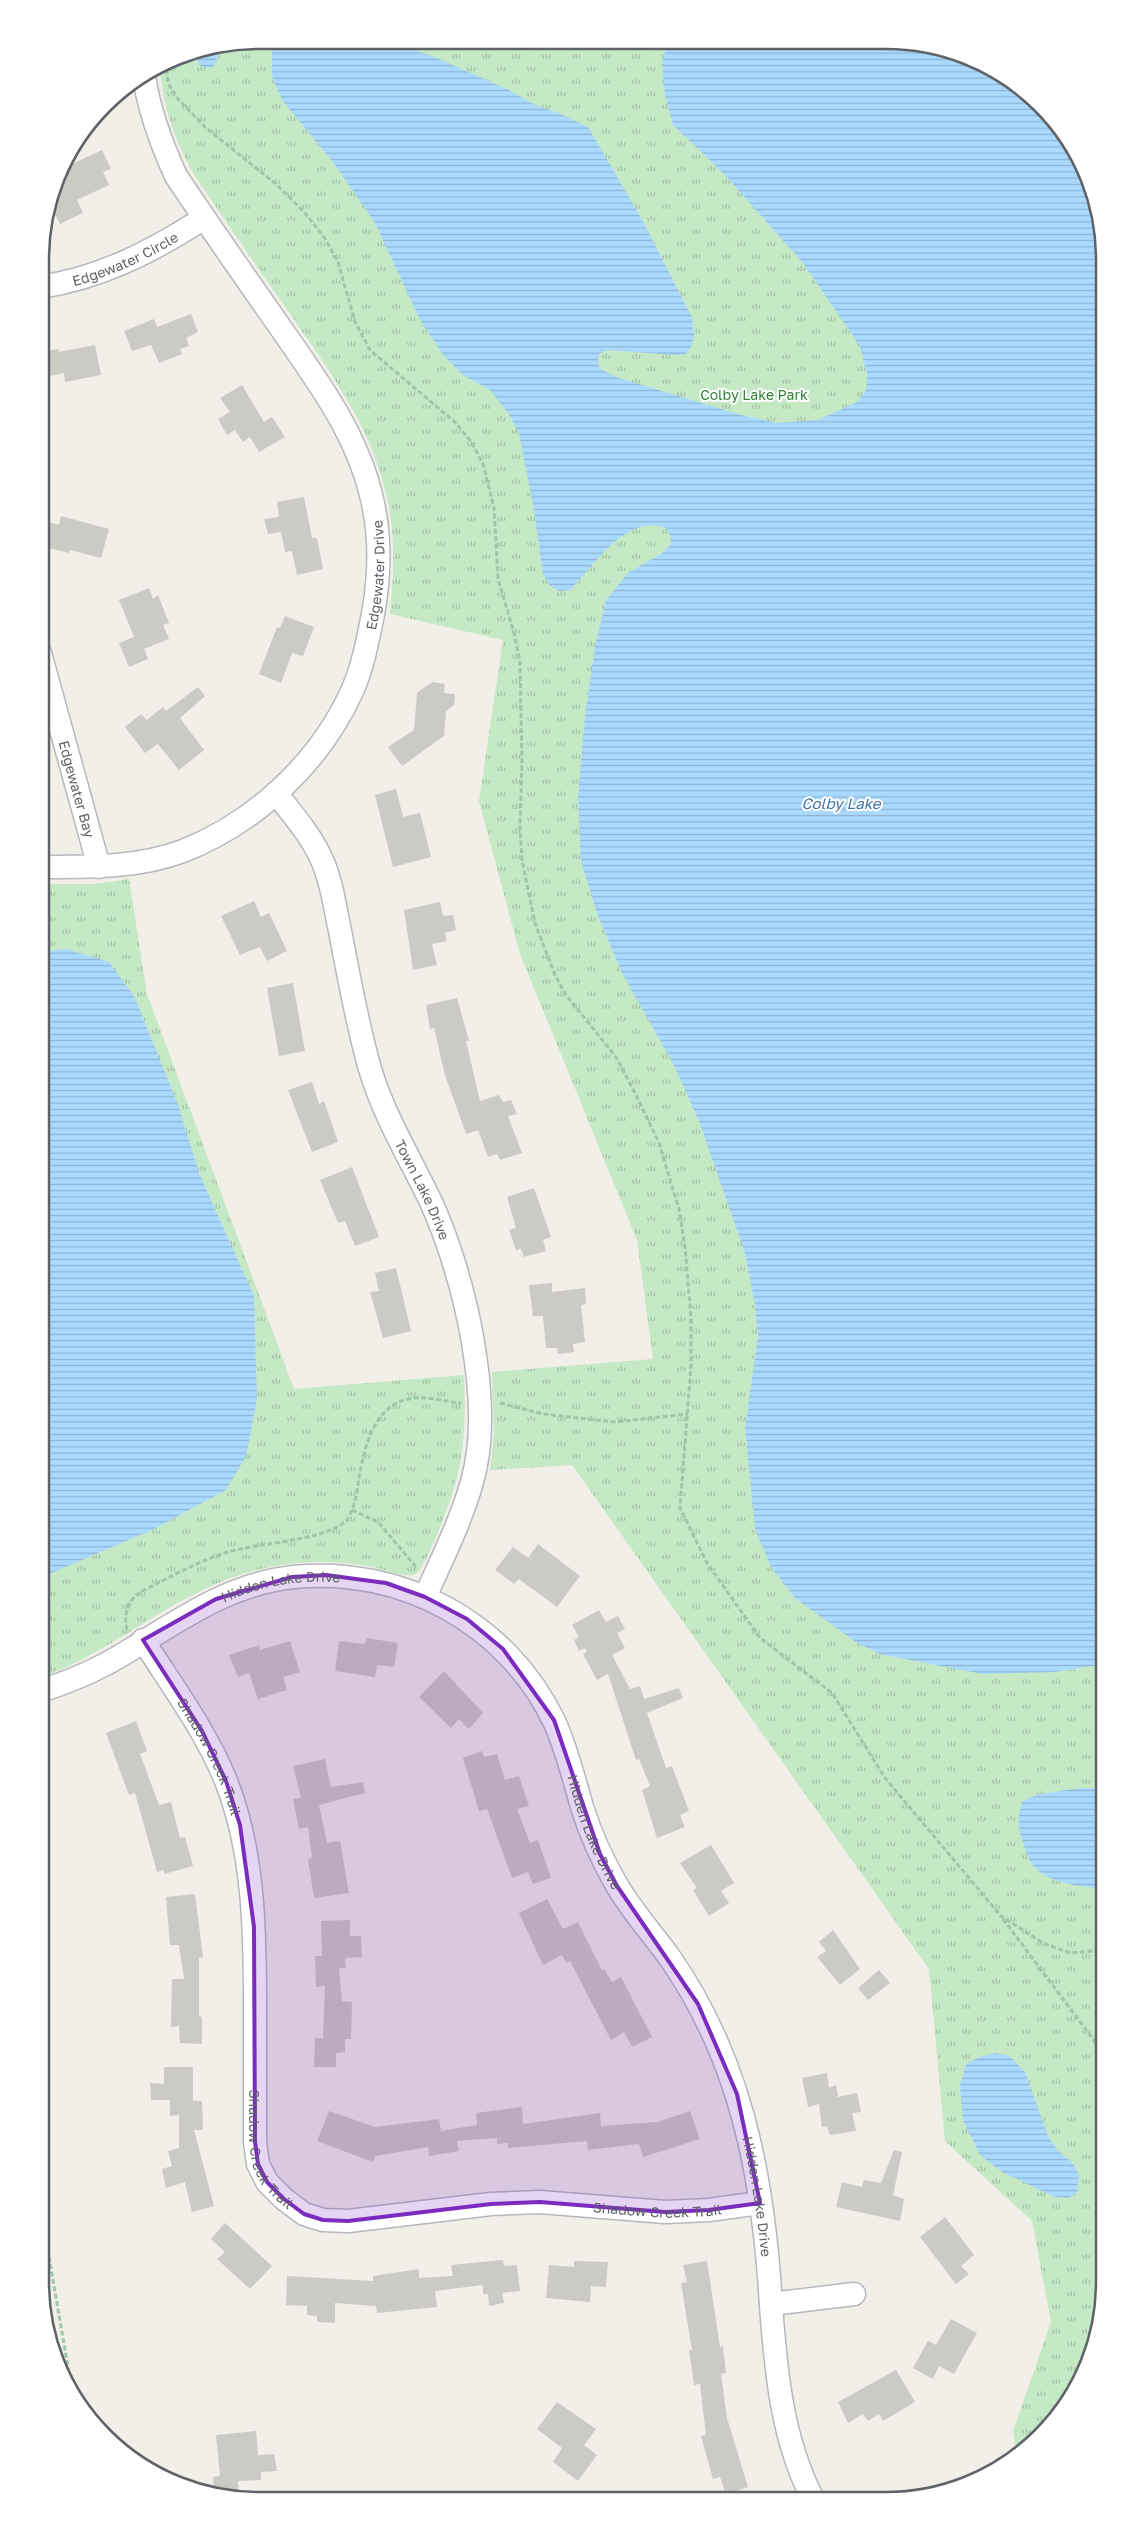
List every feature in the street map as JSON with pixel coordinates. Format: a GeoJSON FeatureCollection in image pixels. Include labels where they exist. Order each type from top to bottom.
{"type":"FeatureCollection","features":[{"type":"Feature","properties":{"kind":"street","name":"Edgewater Drive"},"geometry":{"type":"LineString","coordinates":[[49,868],[99,867],[139,862],[181,852],[220,834],[276,793],[304,765],[331,730],[354,688],[368,642],[377,591],[379,542],[371,495],[357,454],[334,405],[176,176],[159,137],[145,82]]}},
{"type":"Feature","properties":{"kind":"street","name":"Edgewater Circle"},"geometry":{"type":"LineString","coordinates":[[49,285],[95,274],[131,260],[166,242],[204,218]]}},
{"type":"Feature","properties":{"kind":"street","name":"Edgewater Bay"},"geometry":{"type":"LineString","coordinates":[[49,686],[99,867]]}},
{"type":"Feature","properties":{"kind":"street","name":"Town Lake Drive"},"geometry":{"type":"LineString","coordinates":[[276,793],[308,834],[323,862],[332,892],[360,1034],[372,1073],[386,1112],[448,1241],[460,1282],[472,1341],[480,1403],[478,1442],[473,1480],[460,1518],[425,1597]]}},
{"type":"Feature","properties":{"kind":"street","name":"Hidden Lake Drive"},"geometry":{"type":"LineString","coordinates":[[49,1688],[83,1675],[216,1599],[254,1584],[292,1577],[326,1575],[386,1583],[425,1597],[467,1619],[503,1649],[531,1684],[554,1720],[584,1814],[600,1854],[617,1886],[671,1960],[698,2004],[720,2049],[739,2103],[750,2148],[760,2203],[772,2304],[773,2353],[787,2428],[804,2481],[810,2492]]}},
{"type":"Feature","properties":{"kind":"street","name":"Shadow Creek Trail"},"geometry":{"type":"LineString","coordinates":[[139,1643],[202,1731],[226,1781],[240,1825],[249,1875],[254,1927],[255,2142],[258,2164],[267,2182],[284,2199],[310,2216],[323,2220],[348,2221],[454,2206],[491,2204],[540,2202],[665,2212],[709,2210],[760,2203]]}},
{"type":"Feature","properties":{"kind":"street"},"geometry":{"type":"LineString","coordinates":[[772,2304],[854,2294]]}},
{"type":"Feature","properties":{"kind":"path"},"geometry":{"type":"LineString","coordinates":[[167,70],[168,83],[178,99],[206,128],[276,184],[305,213],[324,237],[338,262],[355,322],[370,350],[456,423],[472,443],[482,464],[494,508],[498,579],[520,662],[522,761],[520,827],[522,860],[535,923],[555,975],[566,995],[616,1057],[659,1143],[671,1175],[685,1246],[691,1318],[688,1414],[680,1508],[707,1563],[760,1638],[832,1693],[885,1778],[1001,1916],[1096,2045]]}},
{"type":"Feature","properties":{"kind":"path"},"geometry":{"type":"LineString","coordinates":[[139,1643],[127,1630],[125,1619],[127,1607],[137,1594],[214,1556],[248,1547],[330,1531],[346,1521],[352,1510],[364,1446],[372,1429],[385,1412],[395,1404],[410,1399],[425,1398],[460,1403]]}},
{"type":"Feature","properties":{"kind":"path"},"geometry":{"type":"LineString","coordinates":[[499,1403],[543,1414],[614,1422],[688,1414]]}},
{"type":"Feature","properties":{"kind":"path"},"geometry":{"type":"LineString","coordinates":[[352,1510],[378,1522],[400,1547],[418,1569],[425,1597]]}},
{"type":"Feature","properties":{"kind":"path"},"geometry":{"type":"LineString","coordinates":[[1001,1916],[1043,1943],[1070,1953],[1096,1951]]}},
{"type":"Feature","properties":{"kind":"path"},"geometry":{"type":"LineString","coordinates":[[49,2257],[69,2372]]}},
{"type":"Feature","properties":{"kind":"highlighted area"},"geometry":{"type":"Polygon","coordinates":[[[326,1575],[386,1583],[425,1597],[467,1619],[503,1649],[554,1720],[600,1854],[617,1886],[698,2004],[737,2094],[760,2203],[709,2210],[665,2212],[540,2202],[491,2204],[348,2221],[323,2220],[304,2214],[284,2199],[267,2182],[258,2164],[255,2142],[254,1927],[240,1825],[226,1781],[202,1731],[143,1640],[216,1599],[292,1577],[326,1575]]]}},
{"type":"Feature","properties":{"kind":"green space","name":"Colby Lake"},"geometry":{"type":"Polygon","coordinates":[[[245,49],[900,49],[928,53],[954,60],[979,70],[1014,92],[1035,110],[1061,142],[1075,166],[1085,191],[1092,217],[1096,245],[1096,2296],[1089,2337],[1075,2375],[1053,2410],[1035,2431],[1016,2448],[1013,2431],[1051,2322],[1032,2221],[945,2141],[929,1969],[572,1465],[490,1470],[494,1432],[492,1372],[653,1359],[637,1240],[520,954],[479,801],[503,640],[390,614],[393,539],[386,494],[371,447],[337,383],[196,178],[176,138],[167,110],[160,73],[191,60],[217,53],[245,49]]]}},
{"type":"Feature","properties":{"kind":"green space"},"geometry":{"type":"Polygon","coordinates":[[[129,879],[147,994],[294,1389],[464,1375],[465,1420],[461,1459],[451,1497],[426,1558],[421,1568],[414,1575],[403,1575],[368,1566],[336,1562],[296,1563],[257,1570],[228,1579],[200,1591],[95,1652],[49,1674],[49,884],[95,884],[129,879]]]}},
{"type":"Feature","properties":{"kind":"water","name":"Colby Lake"},"geometry":{"type":"Polygon","coordinates":[[[272,49],[411,49],[437,58],[509,90],[535,105],[561,114],[588,127],[640,216],[692,317],[694,335],[691,347],[686,354],[675,355],[607,350],[599,354],[598,364],[602,370],[616,377],[741,415],[777,423],[818,420],[857,402],[866,390],[867,374],[860,346],[803,263],[725,175],[673,125],[665,95],[662,64],[666,49],[900,49],[941,56],[979,70],[1003,84],[1025,101],[1053,131],[1075,166],[1089,204],[1096,245],[1096,1665],[1055,1672],[982,1674],[880,1654],[856,1642],[795,1598],[771,1567],[755,1529],[745,1428],[758,1336],[755,1305],[745,1253],[699,1121],[674,1065],[622,973],[598,916],[581,861],[578,798],[585,716],[595,647],[606,600],[628,573],[664,552],[670,545],[671,537],[666,528],[651,525],[637,528],[612,544],[570,590],[559,591],[550,586],[543,574],[534,510],[519,433],[508,413],[490,390],[463,375],[444,356],[421,322],[375,223],[333,162],[282,100],[272,77],[272,49]]]}},
{"type":"Feature","properties":{"kind":"water"},"geometry":{"type":"Polygon","coordinates":[[[220,53],[213,67],[206,68],[199,65],[197,58],[220,53]]]}},
{"type":"Feature","properties":{"kind":"water"},"geometry":{"type":"Polygon","coordinates":[[[66,949],[109,962],[134,996],[177,1102],[199,1173],[254,1296],[257,1399],[246,1456],[226,1490],[154,1529],[49,1574],[49,951],[66,949]]]}},
{"type":"Feature","properties":{"kind":"water"},"geometry":{"type":"Polygon","coordinates":[[[1082,1788],[1096,1789],[1096,1888],[1053,1879],[1036,1869],[1030,1861],[1018,1822],[1023,1801],[1039,1794],[1082,1788]]]}},
{"type":"Feature","properties":{"kind":"water"},"geometry":{"type":"Polygon","coordinates":[[[996,2053],[1009,2056],[1025,2072],[1048,2136],[1058,2151],[1072,2162],[1079,2175],[1077,2192],[1069,2198],[1055,2197],[1002,2172],[980,2155],[963,2120],[960,2086],[966,2064],[979,2057],[996,2053]]]}},
{"type":"Feature","properties":{"kind":"building"},"geometry":{"type":"Polygon","coordinates":[[[102,150],[111,169],[103,172],[109,185],[77,200],[83,213],[60,224],[54,212],[71,164],[102,150]]]}},
{"type":"Feature","properties":{"kind":"building"},"geometry":{"type":"Polygon","coordinates":[[[191,314],[198,332],[186,338],[189,346],[180,349],[182,354],[159,363],[151,345],[132,351],[124,331],[154,319],[157,327],[191,314]]]}},
{"type":"Feature","properties":{"kind":"building"},"geometry":{"type":"Polygon","coordinates":[[[95,345],[101,375],[65,382],[64,373],[49,376],[49,351],[59,349],[59,352],[95,345]]]}},
{"type":"Feature","properties":{"kind":"building"},"geometry":{"type":"Polygon","coordinates":[[[242,385],[264,422],[272,417],[285,437],[259,452],[250,437],[243,442],[235,430],[227,435],[218,419],[230,412],[220,398],[242,385]]]}},
{"type":"Feature","properties":{"kind":"building"},"geometry":{"type":"Polygon","coordinates":[[[304,497],[312,538],[317,538],[323,569],[297,575],[292,551],[285,552],[281,532],[268,534],[264,519],[279,517],[277,502],[304,497]]]}},
{"type":"Feature","properties":{"kind":"building"},"geometry":{"type":"Polygon","coordinates":[[[61,516],[109,529],[101,558],[70,550],[69,553],[49,548],[49,522],[59,525],[61,516]]]}},
{"type":"Feature","properties":{"kind":"building"},"geometry":{"type":"Polygon","coordinates":[[[149,588],[153,599],[158,595],[169,623],[163,625],[169,639],[144,649],[148,659],[129,667],[119,643],[134,637],[119,600],[149,588]]]}},
{"type":"Feature","properties":{"kind":"building"},"geometry":{"type":"Polygon","coordinates":[[[285,616],[314,627],[303,656],[292,653],[281,683],[259,674],[277,627],[280,628],[285,616]]]}},
{"type":"Feature","properties":{"kind":"building"},"geometry":{"type":"Polygon","coordinates":[[[432,682],[445,684],[444,693],[455,694],[454,705],[446,711],[444,736],[402,766],[388,747],[414,730],[417,693],[432,682]]]}},
{"type":"Feature","properties":{"kind":"building"},"geometry":{"type":"Polygon","coordinates":[[[198,687],[205,696],[180,718],[204,750],[179,770],[158,744],[145,753],[125,727],[141,714],[147,720],[163,707],[166,711],[198,687]]]}},
{"type":"Feature","properties":{"kind":"building"},"geometry":{"type":"Polygon","coordinates":[[[396,789],[403,817],[420,813],[431,857],[393,867],[375,795],[396,789]]]}},
{"type":"Feature","properties":{"kind":"building"},"geometry":{"type":"Polygon","coordinates":[[[254,901],[261,917],[269,913],[287,951],[267,961],[260,947],[240,955],[221,916],[254,901]]]}},
{"type":"Feature","properties":{"kind":"building"},"geometry":{"type":"Polygon","coordinates":[[[440,902],[443,916],[453,915],[456,930],[445,933],[447,941],[432,944],[437,965],[413,970],[404,910],[440,902]]]}},
{"type":"Feature","properties":{"kind":"building"},"geometry":{"type":"Polygon","coordinates":[[[293,983],[305,1051],[279,1056],[267,988],[293,983]]]}},
{"type":"Feature","properties":{"kind":"building"},"geometry":{"type":"Polygon","coordinates":[[[457,998],[469,1041],[466,1041],[480,1101],[499,1095],[503,1102],[511,1100],[517,1114],[508,1116],[522,1153],[500,1160],[497,1154],[488,1157],[478,1130],[466,1134],[445,1075],[434,1028],[430,1029],[426,1005],[457,998]]]}},
{"type":"Feature","properties":{"kind":"building"},"geometry":{"type":"Polygon","coordinates":[[[312,1082],[319,1104],[324,1101],[338,1142],[312,1152],[288,1090],[312,1082]]]}},
{"type":"Feature","properties":{"kind":"building"},"geometry":{"type":"Polygon","coordinates":[[[352,1167],[379,1237],[355,1246],[345,1221],[338,1223],[320,1180],[352,1167]]]}},
{"type":"Feature","properties":{"kind":"building"},"geometry":{"type":"Polygon","coordinates":[[[534,1188],[551,1237],[543,1240],[546,1251],[524,1257],[521,1249],[516,1250],[509,1230],[516,1228],[507,1197],[534,1188]]]}},
{"type":"Feature","properties":{"kind":"building"},"geometry":{"type":"Polygon","coordinates":[[[396,1268],[411,1331],[383,1338],[370,1292],[379,1291],[375,1273],[396,1268]]]}},
{"type":"Feature","properties":{"kind":"building"},"geometry":{"type":"Polygon","coordinates":[[[552,1283],[552,1292],[585,1288],[586,1304],[581,1305],[585,1342],[573,1344],[574,1352],[558,1354],[557,1348],[546,1348],[543,1316],[533,1316],[529,1285],[552,1283]]]}},
{"type":"Feature","properties":{"kind":"building"},"geometry":{"type":"Polygon","coordinates":[[[538,1544],[580,1576],[557,1607],[519,1579],[514,1584],[495,1570],[513,1547],[528,1558],[538,1544]]]}},
{"type":"Feature","properties":{"kind":"building"},"geometry":{"type":"Polygon","coordinates":[[[599,1610],[606,1622],[618,1616],[625,1629],[617,1633],[625,1648],[612,1655],[630,1689],[640,1686],[644,1699],[679,1688],[683,1698],[647,1713],[666,1768],[672,1766],[689,1811],[680,1815],[685,1827],[657,1838],[642,1790],[650,1786],[639,1759],[636,1760],[608,1674],[597,1680],[583,1654],[587,1652],[585,1648],[579,1651],[574,1640],[579,1637],[572,1625],[599,1610]]]}},
{"type":"Feature","properties":{"kind":"building"},"geometry":{"type":"Polygon","coordinates":[[[367,1638],[398,1643],[394,1667],[377,1665],[375,1677],[335,1671],[339,1641],[365,1644],[367,1638]]]}},
{"type":"Feature","properties":{"kind":"building"},"geometry":{"type":"Polygon","coordinates":[[[290,1641],[300,1672],[283,1677],[287,1690],[258,1699],[249,1673],[238,1677],[229,1655],[259,1645],[260,1650],[290,1641]]]}},
{"type":"Feature","properties":{"kind":"building"},"geometry":{"type":"Polygon","coordinates":[[[444,1671],[483,1713],[469,1729],[459,1719],[451,1728],[419,1697],[444,1671]]]}},
{"type":"Feature","properties":{"kind":"building"},"geometry":{"type":"Polygon","coordinates":[[[136,1721],[147,1751],[140,1754],[159,1805],[171,1802],[180,1838],[185,1837],[193,1866],[164,1874],[164,1870],[157,1872],[135,1793],[129,1795],[106,1733],[136,1721]]]}},
{"type":"Feature","properties":{"kind":"building"},"geometry":{"type":"Polygon","coordinates":[[[482,1751],[484,1757],[497,1754],[505,1780],[519,1776],[529,1806],[517,1809],[530,1843],[538,1840],[551,1878],[533,1884],[528,1872],[512,1878],[487,1809],[479,1811],[463,1758],[482,1751]]]}},
{"type":"Feature","properties":{"kind":"building"},"geometry":{"type":"Polygon","coordinates":[[[325,1759],[331,1787],[363,1782],[365,1793],[319,1805],[327,1843],[340,1841],[349,1893],[314,1898],[308,1859],[312,1858],[308,1827],[299,1829],[293,1799],[301,1798],[293,1766],[325,1759]]]}},
{"type":"Feature","properties":{"kind":"building"},"geometry":{"type":"Polygon","coordinates":[[[711,1845],[734,1883],[721,1891],[729,1903],[709,1916],[693,1890],[697,1888],[680,1863],[711,1845]]]}},
{"type":"Feature","properties":{"kind":"building"},"geometry":{"type":"Polygon","coordinates":[[[195,1894],[203,1957],[199,1958],[199,2016],[202,2017],[202,2044],[180,2043],[179,2026],[171,2027],[172,1979],[184,1979],[179,1945],[170,1945],[166,1897],[195,1894]]]}},
{"type":"Feature","properties":{"kind":"building"},"geometry":{"type":"Polygon","coordinates":[[[547,1899],[563,1929],[578,1922],[602,1970],[604,1969],[612,1982],[621,1977],[652,2037],[632,2047],[624,2032],[611,2040],[570,1961],[566,1963],[562,1955],[543,1965],[519,1913],[547,1899]]]}},
{"type":"Feature","properties":{"kind":"building"},"geometry":{"type":"Polygon","coordinates":[[[350,1920],[350,1936],[361,1936],[362,1957],[345,1958],[346,1968],[339,1968],[342,2001],[352,2002],[351,2039],[345,2039],[345,2052],[336,2053],[336,2067],[314,2067],[315,2038],[323,2038],[325,1986],[316,1987],[315,1956],[322,1956],[321,1921],[350,1920]]]}},
{"type":"Feature","properties":{"kind":"building"},"geometry":{"type":"Polygon","coordinates":[[[833,1930],[860,1969],[840,1985],[817,1957],[826,1951],[819,1942],[833,1930]]]}},
{"type":"Feature","properties":{"kind":"building"},"geometry":{"type":"Polygon","coordinates":[[[879,1970],[890,1983],[868,2000],[858,1988],[879,1970]]]}},
{"type":"Feature","properties":{"kind":"building"},"geometry":{"type":"Polygon","coordinates":[[[164,2067],[193,2067],[193,2101],[202,2101],[203,2130],[194,2130],[214,2206],[192,2212],[185,2182],[166,2188],[162,2169],[172,2166],[168,2151],[179,2148],[179,2115],[170,2116],[170,2100],[151,2100],[150,2083],[164,2084],[164,2067]]]}},
{"type":"Feature","properties":{"kind":"building"},"geometry":{"type":"Polygon","coordinates":[[[827,2073],[829,2088],[836,2085],[838,2097],[857,2093],[861,2112],[852,2113],[856,2131],[830,2135],[827,2126],[822,2127],[819,2104],[808,2107],[802,2078],[827,2073]]]}},
{"type":"Feature","properties":{"kind":"building"},"geometry":{"type":"Polygon","coordinates":[[[522,2107],[523,2124],[600,2113],[601,2126],[657,2122],[690,2111],[700,2139],[643,2157],[639,2144],[588,2150],[587,2141],[508,2148],[508,2143],[497,2144],[497,2138],[457,2141],[459,2151],[429,2156],[428,2147],[375,2156],[373,2162],[317,2141],[329,2111],[375,2127],[439,2119],[441,2131],[477,2125],[476,2113],[522,2107]]]}},
{"type":"Feature","properties":{"kind":"building"},"geometry":{"type":"Polygon","coordinates":[[[894,2150],[902,2152],[893,2195],[904,2199],[900,2221],[836,2207],[842,2182],[862,2187],[864,2180],[881,2183],[894,2150]]]}},
{"type":"Feature","properties":{"kind":"building"},"geometry":{"type":"Polygon","coordinates":[[[945,2217],[974,2255],[961,2266],[969,2274],[956,2284],[920,2237],[945,2217]]]}},
{"type":"Feature","properties":{"kind":"building"},"geometry":{"type":"Polygon","coordinates":[[[225,2223],[272,2266],[250,2289],[217,2259],[225,2252],[211,2239],[225,2223]]]}},
{"type":"Feature","properties":{"kind":"building"},"geometry":{"type":"Polygon","coordinates":[[[503,2260],[504,2266],[517,2265],[520,2291],[502,2293],[504,2303],[489,2306],[488,2294],[483,2294],[483,2285],[435,2291],[437,2307],[377,2313],[376,2306],[335,2303],[335,2323],[317,2322],[317,2316],[307,2315],[307,2306],[286,2305],[287,2276],[373,2281],[373,2276],[419,2269],[419,2278],[453,2276],[451,2265],[503,2260]]]}},
{"type":"Feature","properties":{"kind":"building"},"geometry":{"type":"Polygon","coordinates":[[[574,2261],[608,2262],[606,2287],[591,2286],[590,2302],[546,2298],[549,2265],[574,2267],[574,2261]]]}},
{"type":"Feature","properties":{"kind":"building"},"geometry":{"type":"Polygon","coordinates":[[[707,2261],[720,2347],[723,2346],[726,2373],[721,2374],[727,2418],[748,2487],[732,2492],[725,2492],[720,2477],[713,2479],[701,2436],[706,2435],[700,2384],[694,2385],[689,2350],[692,2350],[681,2283],[687,2282],[683,2265],[707,2261]]]}},
{"type":"Feature","properties":{"kind":"building"},"geometry":{"type":"Polygon","coordinates":[[[951,2319],[977,2333],[954,2374],[939,2366],[933,2379],[913,2368],[928,2341],[936,2345],[951,2319]]]}},
{"type":"Feature","properties":{"kind":"building"},"geometry":{"type":"Polygon","coordinates":[[[896,2370],[915,2402],[883,2421],[879,2414],[868,2421],[863,2414],[848,2423],[838,2402],[896,2370]]]}},
{"type":"Feature","properties":{"kind":"building"},"geometry":{"type":"Polygon","coordinates":[[[557,2402],[596,2429],[584,2445],[597,2455],[578,2481],[553,2462],[562,2448],[537,2429],[557,2402]]]}},
{"type":"Feature","properties":{"kind":"building"},"geometry":{"type":"Polygon","coordinates":[[[256,2431],[258,2455],[274,2454],[277,2471],[261,2472],[261,2480],[238,2481],[239,2491],[214,2487],[213,2477],[220,2476],[216,2435],[256,2431]]]}},
{"type":"Feature","properties":{"kind":"park label","name":"Colby Lake Park"},"geometry":{"type":"Point","coordinates":[754,394]}}]}
